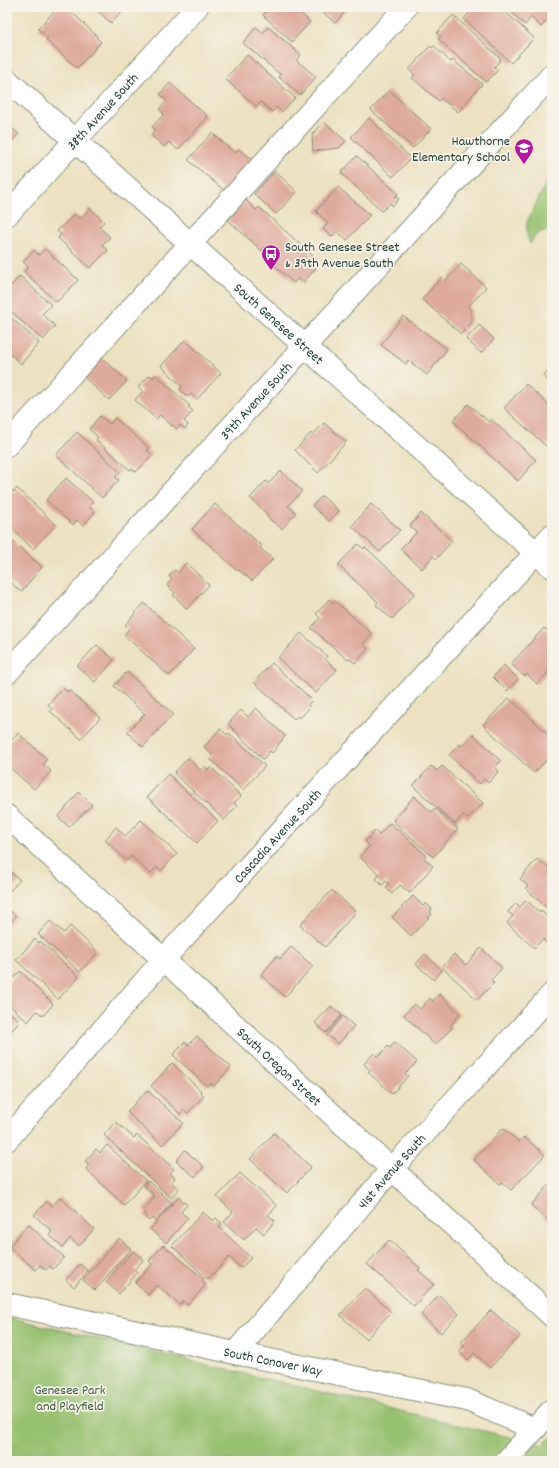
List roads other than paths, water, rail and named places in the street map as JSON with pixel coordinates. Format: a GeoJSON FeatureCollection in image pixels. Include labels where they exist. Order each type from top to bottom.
{"type":"FeatureCollection","features":[{"type":"Feature","properties":{"kind":"street","name":"38th Avenue South"},"geometry":{"type":"LineString","coordinates":[[7,215],[197,7]]}},
{"type":"Feature","properties":{"kind":"street"},"geometry":{"type":"LineString","coordinates":[[7,445],[406,7]]}},
{"type":"Feature","properties":{"kind":"street","name":"39th Avenue South"},"geometry":{"type":"LineString","coordinates":[[7,673],[552,75]]}},
{"type":"Feature","properties":{"kind":"street","name":"South Genesee Street"},"geometry":{"type":"LineString","coordinates":[[7,80],[74,142],[552,567]]}},
{"type":"Feature","properties":{"kind":"street","name":"Cascadia Avenue South"},"geometry":{"type":"LineString","coordinates":[[7,1140],[163,960],[552,535]]}},
{"type":"Feature","properties":{"kind":"street","name":"South Oregon Street"},"geometry":{"type":"LineString","coordinates":[[7,816],[391,1170],[552,1316]]}},
{"type":"Feature","properties":{"kind":"street","name":"41st Avenue South"},"geometry":{"type":"LineString","coordinates":[[235,1353],[391,1170],[552,994]]}},
{"type":"Feature","properties":{"kind":"street","name":"South Conover Way"},"geometry":{"type":"LineString","coordinates":[[7,1304],[235,1353],[467,1400],[535,1429]]}},
{"type":"Feature","properties":{"kind":"street"},"geometry":{"type":"LineString","coordinates":[[506,1461],[552,1410]]}},
{"type":"Feature","properties":{"kind":"place","name":"Hawthorne Elementary School"},"geometry":{"type":"Point","coordinates":[524,165]}},
{"type":"Feature","properties":{"kind":"place","name":"South Genesee Street & 39th Avenue South"},"geometry":{"type":"Point","coordinates":[271,271]}},
{"type":"Feature","properties":{"kind":"park label","name":"Genesee Park and Playfield"},"geometry":{"type":"Point","coordinates":[70,1398]}}]}
